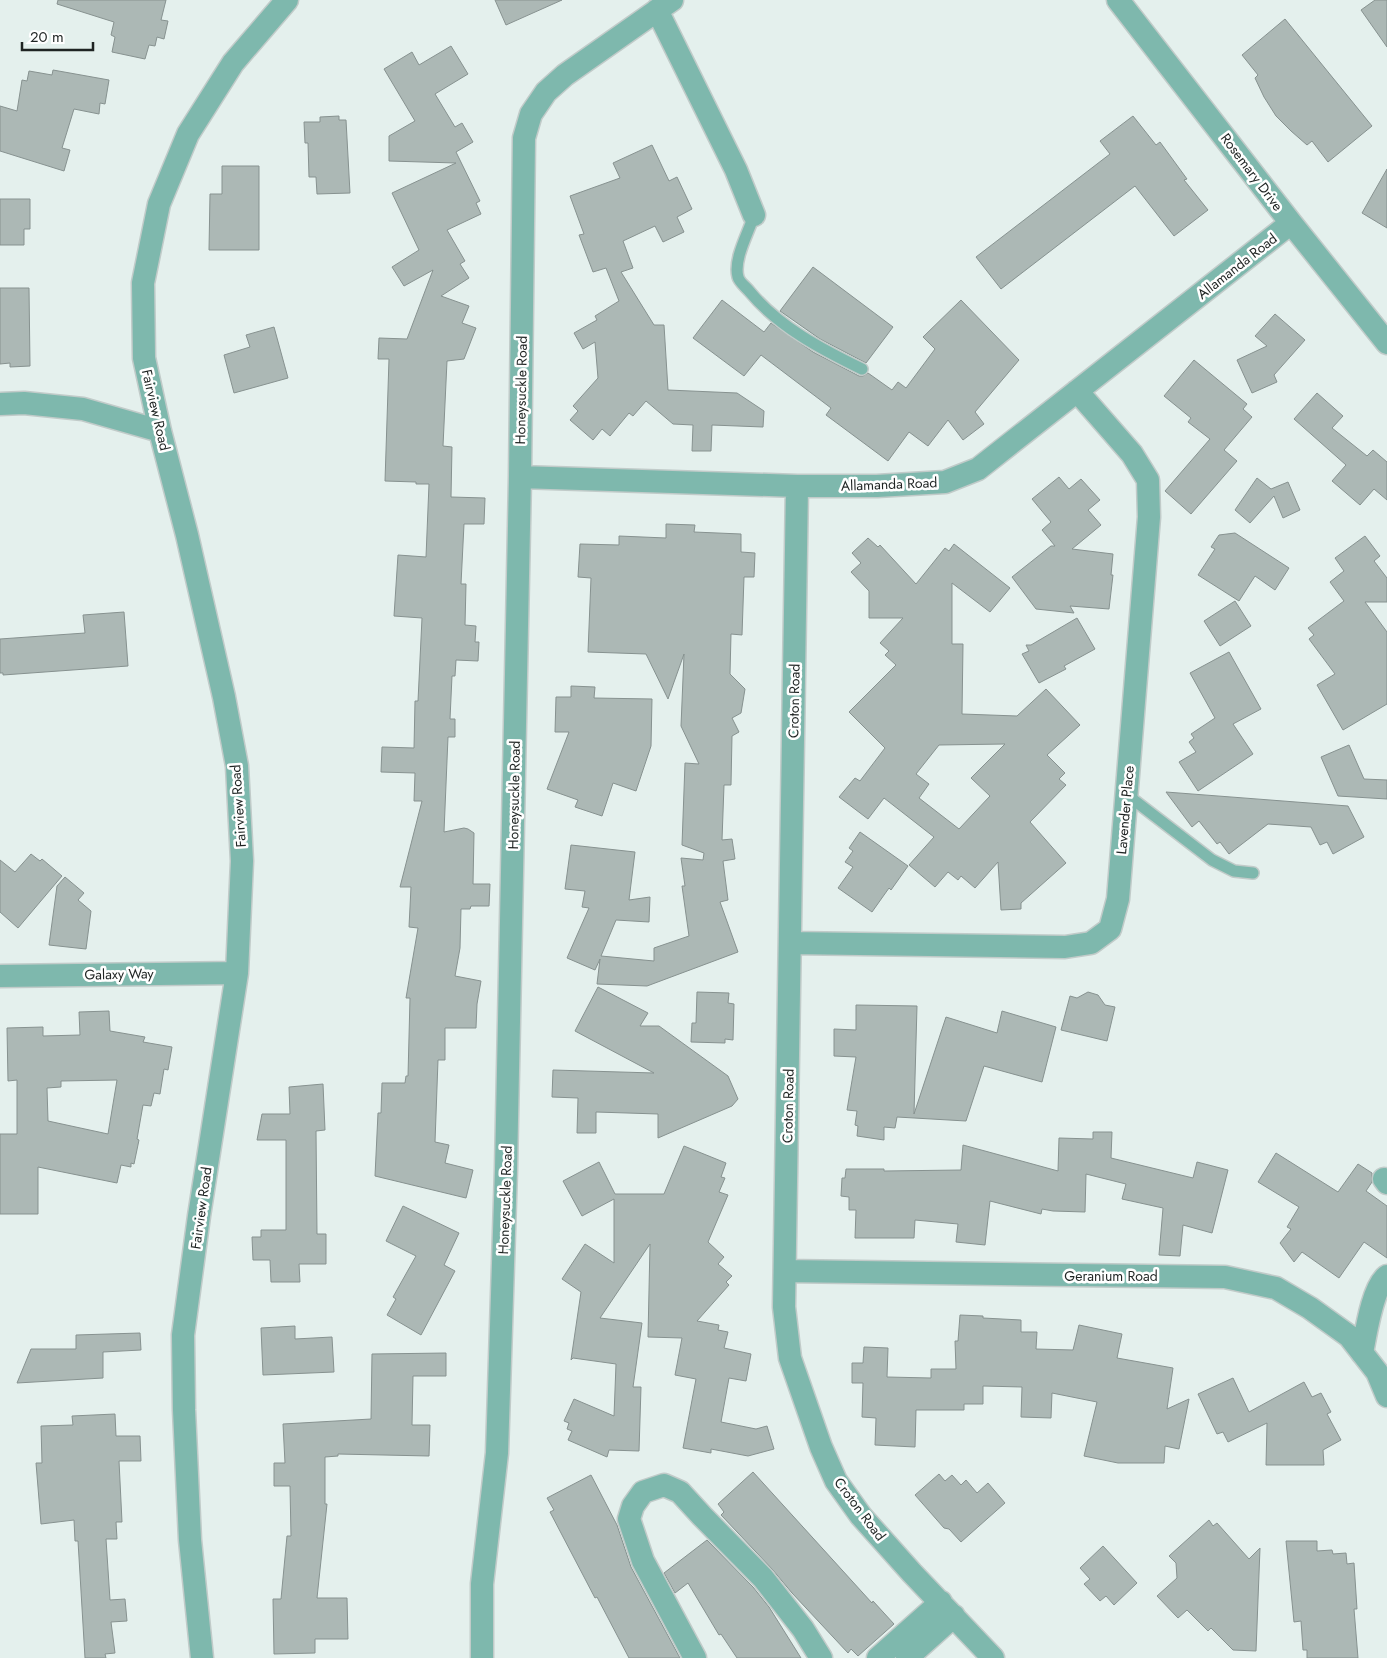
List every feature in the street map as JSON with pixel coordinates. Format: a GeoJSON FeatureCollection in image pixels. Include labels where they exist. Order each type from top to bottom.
{"type":"FeatureCollection","features":[{"type":"Feature","properties":{"kind":"street","name":"Fairview Road"},"geometry":{"type":"LineString","coordinates":[[202,1658],[190,1540],[184,1410],[183,1335],[199,1216],[237,972],[242,861],[237,766],[224,697],[144,358],[143,283],[158,204],[188,134],[233,62],[287,0]]}},
{"type":"Feature","properties":{"kind":"street","name":"Rosemary Drive"},"geometry":{"type":"LineString","coordinates":[[1118,0],[1387,343]]}},
{"type":"Feature","properties":{"kind":"street"},"geometry":{"type":"LineString","coordinates":[[664,5],[754,215]]}},
{"type":"Feature","properties":{"kind":"street","name":"Honeysuckle Road"},"geometry":{"type":"LineString","coordinates":[[482,1658],[482,1584],[497,1454],[506,1189],[520,477],[524,138],[531,114],[546,92],[565,75],[664,5]]}},
{"type":"Feature","properties":{"kind":"street","name":"Allamanda Road"},"geometry":{"type":"LineString","coordinates":[[520,477],[797,486],[877,486],[945,482],[978,469],[1291,223]]}},
{"type":"Feature","properties":{"kind":"street","name":"Lavender Place"},"geometry":{"type":"LineString","coordinates":[[790,943],[1065,948],[1091,943],[1110,929],[1118,899],[1148,517],[1148,480],[1132,454],[1077,391]]}},
{"type":"Feature","properties":{"kind":"street"},"geometry":{"type":"LineString","coordinates":[[0,404],[24,403],[83,409],[160,431]]}},
{"type":"Feature","properties":{"kind":"street","name":"Croton Road"},"geometry":{"type":"LineString","coordinates":[[797,486],[784,1307],[790,1358],[821,1447],[836,1482],[861,1516],[993,1658]]}},
{"type":"Feature","properties":{"kind":"street","name":"Galaxy Way"},"geometry":{"type":"LineString","coordinates":[[0,976],[237,972]]}},
{"type":"Feature","properties":{"kind":"street","name":"Geranium Road"},"geometry":{"type":"LineString","coordinates":[[786,1271],[1225,1277],[1276,1288],[1310,1308],[1349,1336],[1377,1372],[1387,1396]]}},
{"type":"Feature","properties":{"kind":"street"},"geometry":{"type":"LineString","coordinates":[[1362,1353],[1373,1301],[1383,1279],[1387,1276]]}},
{"type":"Feature","properties":{"kind":"street"},"geometry":{"type":"LineString","coordinates":[[696,1658],[643,1561],[629,1519],[633,1506],[643,1492],[664,1485],[680,1492],[763,1578],[803,1629],[821,1658]]}},
{"type":"Feature","properties":{"kind":"street"},"geometry":{"type":"LineString","coordinates":[[878,1658],[947,1609]]}},
{"type":"Feature","properties":{"kind":"street"},"geometry":{"type":"LineString","coordinates":[[907,1658],[947,1609]]}},
{"type":"Feature","properties":{"kind":"lane"},"geometry":{"type":"LineString","coordinates":[[754,215],[750,231],[738,257],[738,277],[764,308],[809,341],[862,369]]}},
{"type":"Feature","properties":{"kind":"lane"},"geometry":{"type":"LineString","coordinates":[[1126,794],[1212,860],[1234,871],[1253,874]]}},
{"type":"Feature","properties":{"kind":"building"},"geometry":{"type":"Polygon","coordinates":[[[58,0],[166,0],[161,20],[168,21],[164,39],[157,37],[155,46],[149,45],[145,59],[112,52],[115,37],[111,35],[114,22],[57,4],[58,0]]]}},
{"type":"Feature","properties":{"kind":"building"},"geometry":{"type":"Polygon","coordinates":[[[495,0],[562,0],[506,25],[495,0]]]}},
{"type":"Feature","properties":{"kind":"building"},"geometry":{"type":"Polygon","coordinates":[[[1375,0],[1387,0],[1387,47],[1361,10],[1375,0]]]}},
{"type":"Feature","properties":{"kind":"building"},"geometry":{"type":"Polygon","coordinates":[[[1285,19],[1372,126],[1328,162],[1312,141],[1307,145],[1276,116],[1255,78],[1258,75],[1242,55],[1285,19]]]}},
{"type":"Feature","properties":{"kind":"building"},"geometry":{"type":"Polygon","coordinates":[[[451,46],[468,74],[435,94],[455,127],[462,123],[473,142],[456,152],[480,201],[476,203],[481,214],[447,230],[465,261],[460,264],[469,278],[441,296],[469,306],[462,323],[476,328],[464,359],[447,361],[443,446],[452,447],[451,497],[485,498],[484,524],[464,524],[461,584],[466,584],[465,625],[476,626],[475,642],[479,642],[478,661],[456,660],[455,676],[452,676],[450,719],[455,719],[455,737],[448,737],[444,832],[464,828],[474,833],[473,884],[490,884],[489,906],[471,906],[470,909],[461,909],[460,948],[455,976],[481,981],[477,1004],[476,1028],[445,1028],[445,1060],[438,1060],[435,1142],[449,1145],[445,1163],[473,1170],[466,1198],[375,1176],[378,1113],[381,1113],[382,1083],[405,1083],[406,1076],[408,1076],[410,998],[406,998],[418,928],[409,927],[411,887],[400,887],[422,801],[414,801],[415,773],[381,772],[382,747],[414,748],[415,701],[418,701],[422,618],[394,616],[398,555],[426,557],[429,484],[385,481],[389,359],[378,359],[379,338],[407,339],[433,270],[404,286],[392,267],[419,250],[392,193],[456,163],[389,161],[389,136],[415,121],[384,69],[412,52],[419,65],[451,46]]]}},
{"type":"Feature","properties":{"kind":"building"},"geometry":{"type":"Polygon","coordinates":[[[53,70],[109,80],[105,104],[100,103],[99,114],[74,109],[62,148],[70,150],[64,171],[0,151],[0,106],[17,111],[22,80],[27,81],[29,71],[52,75],[53,70]]]}},
{"type":"Feature","properties":{"kind":"building"},"geometry":{"type":"Polygon","coordinates":[[[339,116],[339,120],[346,120],[350,193],[317,194],[316,177],[309,177],[308,143],[305,143],[304,122],[320,122],[320,117],[339,116]]]}},
{"type":"Feature","properties":{"kind":"building"},"geometry":{"type":"Polygon","coordinates":[[[1133,116],[1156,145],[1160,142],[1187,179],[1184,180],[1208,210],[1174,236],[1135,186],[1001,289],[976,257],[1110,154],[1100,141],[1133,116]]]}},
{"type":"Feature","properties":{"kind":"building"},"geometry":{"type":"Polygon","coordinates":[[[652,145],[669,181],[677,177],[692,209],[677,217],[684,232],[663,242],[655,226],[623,241],[633,268],[621,272],[654,325],[664,325],[668,390],[737,393],[764,411],[763,427],[712,425],[711,451],[692,451],[693,425],[673,424],[646,401],[633,416],[629,413],[610,436],[602,429],[593,440],[570,420],[578,411],[573,406],[598,378],[595,342],[583,349],[574,333],[597,320],[595,316],[619,301],[606,268],[593,272],[579,235],[584,234],[570,196],[620,178],[613,163],[652,145]]]}},
{"type":"Feature","properties":{"kind":"building"},"geometry":{"type":"Polygon","coordinates":[[[222,166],[259,166],[259,250],[209,250],[210,194],[222,194],[222,166]]]}},
{"type":"Feature","properties":{"kind":"building"},"geometry":{"type":"Polygon","coordinates":[[[1387,169],[1387,228],[1362,213],[1387,169]]]}},
{"type":"Feature","properties":{"kind":"building"},"geometry":{"type":"Polygon","coordinates":[[[0,199],[30,199],[30,229],[24,229],[24,245],[0,245],[0,199]]]}},
{"type":"Feature","properties":{"kind":"building"},"geometry":{"type":"Polygon","coordinates":[[[813,267],[893,327],[866,363],[820,339],[780,311],[813,267]]]}},
{"type":"Feature","properties":{"kind":"building"},"geometry":{"type":"Polygon","coordinates":[[[0,288],[29,288],[30,366],[10,367],[10,363],[0,364],[0,288]]]}},
{"type":"Feature","properties":{"kind":"building"},"geometry":{"type":"Polygon","coordinates":[[[722,300],[764,332],[771,323],[813,352],[859,376],[868,373],[892,390],[898,382],[906,388],[935,349],[923,337],[961,300],[1019,360],[975,412],[984,424],[963,440],[948,420],[928,446],[909,432],[888,461],[826,415],[831,408],[761,355],[744,376],[693,338],[722,300]]]}},
{"type":"Feature","properties":{"kind":"building"},"geometry":{"type":"Polygon","coordinates":[[[1275,314],[1305,340],[1274,375],[1277,382],[1252,393],[1237,360],[1267,346],[1255,336],[1275,314]]]}},
{"type":"Feature","properties":{"kind":"building"},"geometry":{"type":"Polygon","coordinates":[[[274,327],[288,378],[234,393],[224,355],[250,347],[246,335],[274,327]]]}},
{"type":"Feature","properties":{"kind":"building"},"geometry":{"type":"Polygon","coordinates":[[[1194,360],[1247,404],[1243,409],[1252,417],[1224,450],[1237,461],[1191,514],[1165,491],[1210,439],[1188,422],[1191,418],[1164,396],[1194,360]]]}},
{"type":"Feature","properties":{"kind":"building"},"geometry":{"type":"Polygon","coordinates":[[[1317,393],[1343,416],[1332,428],[1367,456],[1373,450],[1387,462],[1387,500],[1374,489],[1360,505],[1332,481],[1346,465],[1294,419],[1317,393]]]}},
{"type":"Feature","properties":{"kind":"building"},"geometry":{"type":"Polygon","coordinates":[[[1059,477],[1069,489],[1081,479],[1100,500],[1088,510],[1101,525],[1072,549],[1113,554],[1111,575],[1113,575],[1109,609],[1070,606],[1074,613],[1036,609],[1012,577],[1051,546],[1055,546],[1042,530],[1051,522],[1032,499],[1059,477]]]}},
{"type":"Feature","properties":{"kind":"building"},"geometry":{"type":"Polygon","coordinates":[[[1257,478],[1271,489],[1288,482],[1300,510],[1283,518],[1274,496],[1250,523],[1235,510],[1257,478]]]}},
{"type":"Feature","properties":{"kind":"building"},"geometry":{"type":"Polygon","coordinates":[[[666,524],[695,525],[694,532],[741,534],[741,552],[755,553],[754,577],[744,577],[742,635],[731,634],[730,674],[745,689],[741,713],[732,718],[739,732],[732,736],[731,785],[724,785],[722,840],[732,839],[735,859],[723,861],[728,900],[720,902],[738,952],[647,986],[597,984],[600,959],[595,970],[567,958],[589,908],[582,907],[585,891],[565,889],[571,845],[635,852],[629,900],[650,897],[649,922],[616,920],[601,956],[654,961],[654,948],[689,936],[682,886],[685,886],[681,858],[703,860],[704,853],[682,845],[685,763],[699,764],[681,726],[684,654],[668,699],[646,654],[588,652],[591,578],[578,577],[580,544],[619,545],[619,536],[666,538],[666,524]]]}},
{"type":"Feature","properties":{"kind":"building"},"geometry":{"type":"Polygon","coordinates":[[[1235,533],[1289,568],[1275,590],[1255,576],[1239,601],[1198,575],[1215,549],[1211,547],[1219,535],[1235,533]]]}},
{"type":"Feature","properties":{"kind":"building"},"geometry":{"type":"Polygon","coordinates":[[[1365,536],[1380,556],[1374,561],[1387,578],[1387,602],[1365,602],[1387,632],[1387,704],[1343,730],[1317,685],[1335,674],[1309,639],[1314,635],[1308,628],[1344,601],[1330,582],[1344,571],[1335,558],[1365,536]]]}},
{"type":"Feature","properties":{"kind":"building"},"geometry":{"type":"Polygon","coordinates":[[[868,538],[878,547],[880,545],[916,584],[945,548],[949,551],[954,544],[1010,588],[990,612],[952,583],[952,644],[963,644],[962,714],[1017,716],[1046,689],[1080,725],[1047,755],[1065,773],[1059,779],[1066,785],[1030,822],[1066,863],[1021,903],[1021,909],[1001,910],[998,862],[975,888],[961,876],[958,880],[948,872],[935,887],[909,865],[934,837],[884,798],[868,819],[839,797],[855,778],[860,781],[885,748],[849,712],[896,665],[885,655],[889,651],[880,643],[903,618],[869,618],[869,591],[851,572],[861,563],[852,553],[868,538]],[[1005,744],[939,745],[916,774],[929,784],[919,798],[959,829],[990,796],[971,778],[1005,744]]]}},
{"type":"Feature","properties":{"kind":"building"},"geometry":{"type":"Polygon","coordinates":[[[1235,601],[1251,626],[1220,646],[1204,621],[1235,601]]]}},
{"type":"Feature","properties":{"kind":"building"},"geometry":{"type":"Polygon","coordinates":[[[124,612],[128,666],[3,675],[3,673],[0,673],[0,639],[85,633],[83,615],[124,612]]]}},
{"type":"Feature","properties":{"kind":"building"},"geometry":{"type":"Polygon","coordinates":[[[1077,618],[1095,649],[1064,666],[1066,669],[1039,683],[1022,654],[1029,651],[1026,645],[1031,645],[1077,618]]]}},
{"type":"Feature","properties":{"kind":"building"},"geometry":{"type":"Polygon","coordinates":[[[1229,652],[1261,709],[1233,724],[1253,754],[1198,791],[1179,762],[1196,752],[1189,742],[1194,738],[1191,734],[1215,718],[1190,673],[1229,652]]]}},
{"type":"Feature","properties":{"kind":"building"},"geometry":{"type":"Polygon","coordinates":[[[571,686],[595,687],[594,698],[652,699],[651,746],[636,791],[613,783],[602,816],[575,807],[578,800],[547,789],[569,732],[555,732],[556,697],[571,697],[571,686]]]}},
{"type":"Feature","properties":{"kind":"building"},"geometry":{"type":"Polygon","coordinates":[[[1349,745],[1364,779],[1387,780],[1387,799],[1338,796],[1321,757],[1349,745]]]}},
{"type":"Feature","properties":{"kind":"building"},"geometry":{"type":"Polygon","coordinates":[[[1166,792],[1348,806],[1364,837],[1333,854],[1327,842],[1320,845],[1311,827],[1268,824],[1229,854],[1220,842],[1217,844],[1199,821],[1192,827],[1166,792]]]}},
{"type":"Feature","properties":{"kind":"building"},"geometry":{"type":"Polygon","coordinates":[[[860,832],[908,866],[872,912],[838,888],[853,867],[845,862],[853,851],[849,848],[860,832]]]}},
{"type":"Feature","properties":{"kind":"building"},"geometry":{"type":"Polygon","coordinates":[[[31,854],[40,861],[42,859],[62,876],[18,928],[0,912],[0,860],[15,872],[31,854]]]}},
{"type":"Feature","properties":{"kind":"building"},"geometry":{"type":"Polygon","coordinates":[[[65,877],[84,893],[78,900],[91,911],[86,949],[49,945],[57,886],[65,877]]]}},
{"type":"Feature","properties":{"kind":"building"},"geometry":{"type":"Polygon","coordinates":[[[598,987],[648,1013],[640,1026],[659,1026],[728,1076],[738,1099],[732,1106],[658,1138],[658,1114],[596,1112],[596,1133],[577,1133],[578,1098],[552,1097],[553,1070],[654,1073],[575,1031],[598,987]]]}},
{"type":"Feature","properties":{"kind":"building"},"geometry":{"type":"Polygon","coordinates":[[[697,992],[729,993],[728,1003],[734,1004],[733,1040],[725,1039],[725,1043],[691,1042],[692,1023],[696,1023],[697,992]]]}},
{"type":"Feature","properties":{"kind":"building"},"geometry":{"type":"Polygon","coordinates":[[[1088,992],[1098,995],[1105,1005],[1115,1007],[1107,1041],[1061,1030],[1070,996],[1077,998],[1088,992]]]}},
{"type":"Feature","properties":{"kind":"building"},"geometry":{"type":"Polygon","coordinates":[[[856,1005],[917,1006],[914,1114],[946,1017],[997,1033],[1002,1011],[1056,1027],[1042,1082],[984,1066],[966,1121],[897,1117],[895,1128],[884,1127],[884,1140],[857,1136],[858,1126],[855,1125],[857,1111],[847,1110],[856,1057],[834,1056],[834,1029],[856,1030],[856,1005]]]}},
{"type":"Feature","properties":{"kind":"building"},"geometry":{"type":"Polygon","coordinates":[[[109,1011],[110,1031],[145,1037],[143,1042],[172,1047],[168,1070],[164,1069],[160,1094],[154,1093],[151,1106],[143,1105],[134,1164],[131,1163],[131,1167],[121,1165],[117,1183],[38,1167],[38,1214],[0,1214],[0,1134],[17,1134],[17,1080],[8,1081],[7,1028],[43,1027],[43,1036],[80,1035],[79,1012],[109,1011]],[[117,1080],[61,1081],[61,1087],[47,1088],[48,1121],[108,1134],[117,1080]]]}},
{"type":"Feature","properties":{"kind":"building"},"geometry":{"type":"Polygon","coordinates":[[[323,1084],[325,1130],[316,1131],[317,1234],[326,1234],[326,1264],[299,1264],[300,1282],[271,1282],[270,1260],[253,1260],[252,1237],[261,1237],[261,1230],[286,1230],[286,1140],[257,1140],[262,1114],[290,1114],[289,1087],[323,1084]]]}},
{"type":"Feature","properties":{"kind":"building"},"geometry":{"type":"Polygon","coordinates":[[[1093,1132],[1112,1132],[1111,1158],[1193,1178],[1197,1162],[1228,1170],[1212,1233],[1183,1225],[1180,1256],[1159,1255],[1163,1208],[1122,1199],[1126,1184],[1086,1174],[1085,1212],[1042,1209],[1041,1214],[990,1201],[985,1245],[956,1242],[958,1224],[915,1220],[914,1238],[855,1238],[856,1210],[849,1210],[849,1197],[841,1196],[842,1178],[845,1178],[846,1169],[884,1169],[884,1171],[961,1170],[963,1145],[1058,1171],[1059,1138],[1093,1139],[1093,1132]]]}},
{"type":"Feature","properties":{"kind":"building"},"geometry":{"type":"Polygon","coordinates":[[[684,1146],[726,1163],[721,1177],[725,1178],[719,1192],[728,1195],[708,1242],[724,1257],[718,1264],[732,1276],[726,1282],[729,1285],[697,1321],[719,1325],[718,1330],[728,1332],[724,1348],[751,1354],[746,1381],[729,1378],[721,1422],[756,1429],[767,1426],[774,1449],[748,1456],[711,1449],[711,1453],[683,1448],[696,1379],[675,1375],[682,1338],[648,1337],[650,1244],[600,1318],[642,1323],[633,1387],[641,1387],[639,1451],[609,1450],[607,1457],[568,1440],[572,1431],[567,1429],[569,1423],[564,1421],[574,1399],[614,1416],[616,1364],[573,1358],[571,1360],[581,1292],[562,1279],[585,1244],[614,1263],[614,1199],[582,1216],[563,1181],[599,1162],[615,1194],[664,1194],[684,1146]]]}},
{"type":"Feature","properties":{"kind":"building"},"geometry":{"type":"Polygon","coordinates":[[[1276,1153],[1338,1192],[1358,1164],[1372,1173],[1372,1182],[1366,1191],[1387,1206],[1387,1258],[1364,1242],[1339,1278],[1302,1252],[1294,1262],[1280,1243],[1291,1229],[1287,1227],[1299,1207],[1258,1182],[1276,1153]]]}},
{"type":"Feature","properties":{"kind":"building"},"geometry":{"type":"Polygon","coordinates":[[[403,1206],[459,1233],[444,1265],[455,1271],[421,1335],[387,1315],[396,1299],[393,1297],[416,1256],[386,1241],[403,1206]]]}},
{"type":"Feature","properties":{"kind":"building"},"geometry":{"type":"Polygon","coordinates":[[[960,1315],[1021,1320],[1021,1332],[1037,1332],[1036,1349],[1073,1350],[1079,1325],[1122,1334],[1117,1358],[1173,1368],[1167,1409],[1189,1399],[1179,1449],[1165,1446],[1164,1463],[1118,1463],[1084,1456],[1097,1402],[1052,1393],[1051,1418],[1021,1417],[1022,1387],[983,1386],[983,1404],[964,1404],[964,1410],[916,1410],[915,1447],[875,1445],[876,1418],[862,1417],[863,1383],[852,1383],[852,1363],[863,1363],[864,1347],[888,1348],[887,1377],[931,1378],[931,1369],[956,1369],[955,1341],[958,1341],[960,1315]]]}},
{"type":"Feature","properties":{"kind":"building"},"geometry":{"type":"Polygon","coordinates":[[[295,1326],[295,1339],[332,1337],[334,1372],[263,1375],[261,1328],[295,1326]]]}},
{"type":"Feature","properties":{"kind":"building"},"geometry":{"type":"Polygon","coordinates":[[[140,1333],[141,1350],[103,1352],[103,1378],[17,1383],[31,1349],[76,1349],[76,1335],[140,1333]]]}},
{"type":"Feature","properties":{"kind":"building"},"geometry":{"type":"Polygon","coordinates":[[[446,1353],[446,1376],[413,1376],[412,1425],[430,1425],[429,1456],[338,1454],[338,1456],[325,1457],[325,1504],[327,1504],[317,1598],[347,1598],[348,1639],[315,1639],[315,1653],[274,1654],[273,1599],[281,1599],[287,1536],[291,1536],[290,1486],[274,1486],[274,1463],[285,1463],[283,1424],[371,1419],[372,1354],[446,1353]]]}},
{"type":"Feature","properties":{"kind":"building"},"geometry":{"type":"Polygon","coordinates":[[[1233,1378],[1249,1412],[1304,1382],[1312,1397],[1321,1393],[1331,1412],[1327,1414],[1341,1440],[1323,1450],[1324,1465],[1266,1465],[1267,1423],[1228,1442],[1223,1432],[1217,1434],[1198,1394],[1233,1378]]]}},
{"type":"Feature","properties":{"kind":"building"},"geometry":{"type":"Polygon","coordinates":[[[115,1414],[116,1436],[140,1436],[141,1461],[119,1461],[122,1522],[116,1522],[117,1539],[106,1539],[110,1600],[125,1599],[127,1621],[111,1622],[115,1653],[105,1654],[106,1658],[85,1658],[78,1541],[75,1541],[74,1520],[41,1524],[36,1463],[42,1463],[41,1426],[73,1425],[72,1416],[115,1414]]]}},
{"type":"Feature","properties":{"kind":"building"},"geometry":{"type":"Polygon","coordinates":[[[753,1472],[872,1603],[873,1601],[894,1624],[858,1656],[851,1649],[848,1653],[721,1515],[724,1512],[718,1504],[753,1472]]]}},
{"type":"Feature","properties":{"kind":"building"},"geometry":{"type":"Polygon","coordinates":[[[939,1474],[945,1481],[952,1475],[961,1485],[966,1480],[977,1493],[988,1483],[1005,1503],[961,1542],[949,1529],[944,1528],[915,1495],[939,1474]]]}},
{"type":"Feature","properties":{"kind":"building"},"geometry":{"type":"Polygon","coordinates":[[[591,1475],[617,1525],[631,1567],[680,1658],[629,1658],[550,1512],[554,1510],[547,1498],[591,1475]]]}},
{"type":"Feature","properties":{"kind":"building"},"geometry":{"type":"Polygon","coordinates":[[[1209,1520],[1213,1526],[1217,1523],[1249,1559],[1260,1548],[1256,1651],[1233,1650],[1211,1628],[1208,1631],[1187,1610],[1178,1618],[1157,1596],[1177,1578],[1176,1563],[1169,1556],[1209,1520]]]}},
{"type":"Feature","properties":{"kind":"building"},"geometry":{"type":"Polygon","coordinates":[[[707,1540],[753,1587],[769,1607],[801,1658],[737,1658],[721,1634],[719,1635],[688,1583],[675,1593],[664,1573],[707,1540]]]}},
{"type":"Feature","properties":{"kind":"building"},"geometry":{"type":"Polygon","coordinates":[[[1286,1541],[1317,1541],[1317,1551],[1332,1550],[1333,1554],[1346,1553],[1347,1564],[1354,1563],[1357,1609],[1354,1609],[1358,1658],[1307,1658],[1307,1650],[1303,1650],[1301,1621],[1294,1622],[1286,1541]]]}},
{"type":"Feature","properties":{"kind":"building"},"geometry":{"type":"Polygon","coordinates":[[[1103,1546],[1137,1583],[1114,1605],[1106,1596],[1100,1601],[1084,1584],[1090,1579],[1080,1568],[1103,1546]]]}}]}
